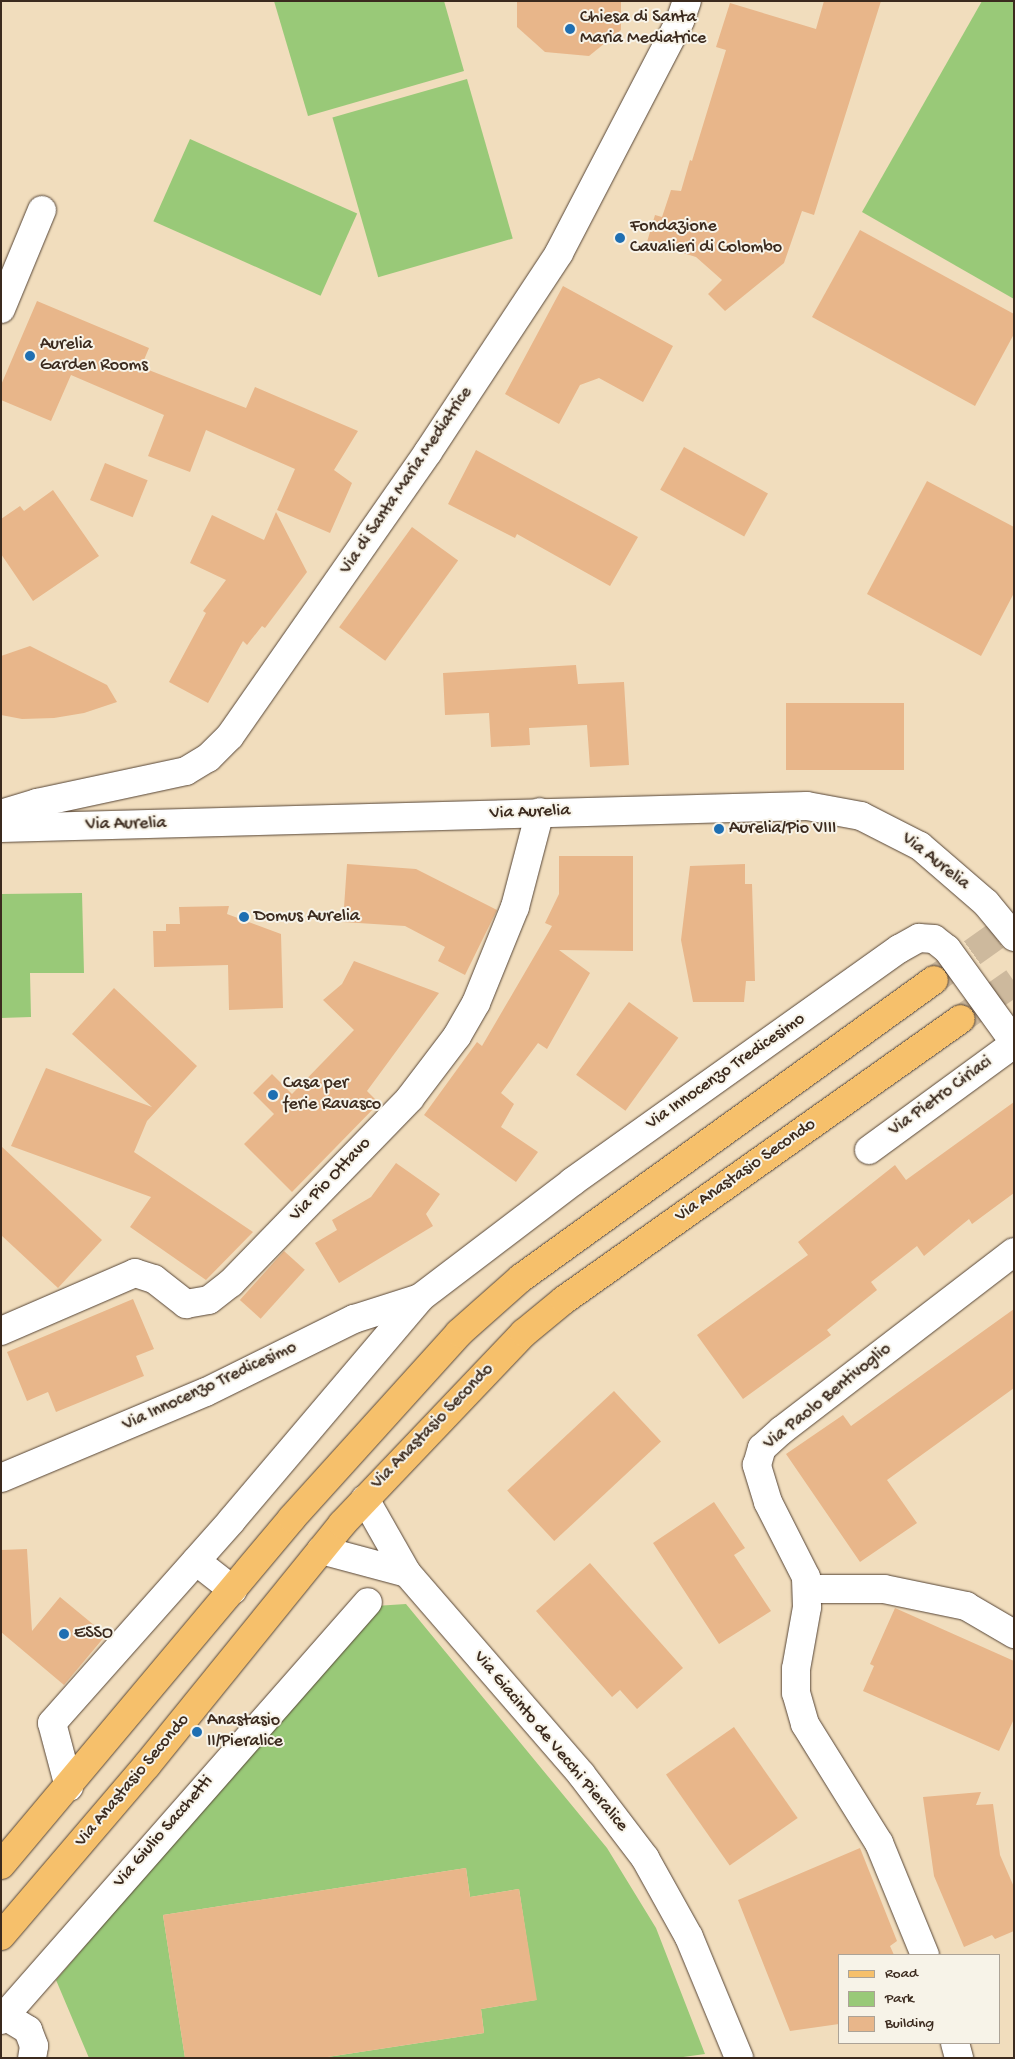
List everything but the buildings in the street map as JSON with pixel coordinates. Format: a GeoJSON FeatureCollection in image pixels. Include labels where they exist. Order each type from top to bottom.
{"type":"FeatureCollection","features":[{"type":"Feature","properties":{"kind":"main road"},"geometry":{"type":"LineString","coordinates":[[1,1865],[69,1787],[333,1470],[486,1307],[521,1278],[934,980]]}},
{"type":"Feature","properties":{"kind":"main road","name":"Via Anastasio Secondo"},"geometry":{"type":"LineString","coordinates":[[1,1936],[147,1765],[365,1499],[467,1390],[546,1315],[961,1019]]}},
{"type":"Feature","properties":{"kind":"street","name":"Via di Santa Maria Mediatrice"},"geometry":{"type":"LineString","coordinates":[[1,814],[38,803],[186,771],[208,758],[230,736],[428,452],[559,253],[680,21],[686,1]]}},
{"type":"Feature","properties":{"kind":"street"},"geometry":{"type":"LineString","coordinates":[[1,309],[42,210]]}},
{"type":"Feature","properties":{"kind":"street","name":"Via Aurelia"},"geometry":{"type":"LineString","coordinates":[[1,828],[807,806],[861,816],[920,846],[986,903],[1014,937]]}},
{"type":"Feature","properties":{"kind":"street","name":"Via Pio Ottavo"},"geometry":{"type":"LineString","coordinates":[[1,1330],[135,1273],[154,1279],[186,1304],[209,1300],[231,1283],[410,1098],[457,1036],[476,1003],[513,914],[540,812]]}},
{"type":"Feature","properties":{"kind":"street","name":"Via Innocenzo Tredicesimo"},"geometry":{"type":"LineString","coordinates":[[69,1787],[52,1723],[196,1561],[420,1298],[572,1182],[911,942],[926,937],[946,949],[1014,1043]]}},
{"type":"Feature","properties":{"kind":"street","name":"Via Pietro Ciriaci"},"geometry":{"type":"LineString","coordinates":[[869,1150],[1014,1043]]}},
{"type":"Feature","properties":{"kind":"street","name":"Via Paolo Bentivoglio"},"geometry":{"type":"LineString","coordinates":[[925,1954],[879,1843],[805,1724],[796,1693],[796,1669],[808,1589],[801,1563],[762,1489],[757,1465],[762,1448],[824,1396],[1014,1252]]}},
{"type":"Feature","properties":{"kind":"street","name":"Via Innocenzo Tredicesimo"},"geometry":{"type":"LineString","coordinates":[[1,1478],[170,1408],[354,1319],[420,1298]]}},
{"type":"Feature","properties":{"kind":"street","name":"Via Giacinto de Vecchi Pieralice"},"geometry":{"type":"LineString","coordinates":[[365,1499],[407,1574],[581,1774],[645,1858],[689,1937],[739,2058]]}},
{"type":"Feature","properties":{"kind":"street"},"geometry":{"type":"LineString","coordinates":[[322,1550],[407,1574]]}},
{"type":"Feature","properties":{"kind":"street"},"geometry":{"type":"LineString","coordinates":[[196,1561],[233,1590]]}},
{"type":"Feature","properties":{"kind":"street"},"geometry":{"type":"LineString","coordinates":[[808,1589],[884,1589],[966,1606],[1014,1634]]}},
{"type":"Feature","properties":{"kind":"street","name":"Via Giulio Sacchetti"},"geometry":{"type":"LineString","coordinates":[[3,2018],[368,1602]]}},
{"type":"Feature","properties":{"kind":"street"},"geometry":{"type":"LineString","coordinates":[[3,2018],[28,2030],[34,2046],[32,2058]]}},
{"type":"Feature","properties":{"kind":"street"},"geometry":{"type":"LineString","coordinates":[[955,2044],[959,2058]]}},
{"type":"Feature","properties":{"kind":"green space"},"geometry":{"type":"Polygon","coordinates":[[[274,1],[444,1],[464,71],[308,116],[274,1]]]}},
{"type":"Feature","properties":{"kind":"green space"},"geometry":{"type":"Polygon","coordinates":[[[982,1],[1014,1],[1014,299],[862,212],[982,1]]]}},
{"type":"Feature","properties":{"kind":"green space"},"geometry":{"type":"Polygon","coordinates":[[[467,79],[513,239],[378,277],[332,118],[467,79]]]}},
{"type":"Feature","properties":{"kind":"green space"},"geometry":{"type":"Polygon","coordinates":[[[190,139],[357,213],[321,296],[153,221],[190,139]]]}},
{"type":"Feature","properties":{"kind":"green space"},"geometry":{"type":"Polygon","coordinates":[[[82,893],[84,973],[30,973],[31,1017],[1,1018],[1,894],[82,893]]]}},
{"type":"Feature","properties":{"kind":"green space"},"geometry":{"type":"Polygon","coordinates":[[[406,1604],[607,1848],[656,1928],[705,2054],[676,2058],[321,2058],[484,2033],[481,2009],[536,2000],[519,1889],[470,1897],[466,1868],[163,1915],[185,2058],[89,2058],[56,1980],[375,1606],[406,1604]]]}},
{"type":"Feature","properties":{"kind":"tunnel"},"geometry":{"type":"LineString","coordinates":[[938,977],[1014,923]]}},
{"type":"Feature","properties":{"kind":"tunnel"},"geometry":{"type":"LineString","coordinates":[[961,1019],[1014,982]]}},
{"type":"Feature","properties":{"kind":"place","name":"Chiesa di Santa Maria Mediatrice"},"geometry":{"type":"Point","coordinates":[570,29]}},
{"type":"Feature","properties":{"kind":"place","name":"Fondazione Cavalieri di Colombo"},"geometry":{"type":"Point","coordinates":[620,238]}},
{"type":"Feature","properties":{"kind":"place","name":"Aurelia Garden Rooms"},"geometry":{"type":"Point","coordinates":[30,356]}},
{"type":"Feature","properties":{"kind":"place","name":"Aurelia/Pio VIII"},"geometry":{"type":"Point","coordinates":[719,829]}},
{"type":"Feature","properties":{"kind":"place","name":"Domus Aurelia"},"geometry":{"type":"Point","coordinates":[244,917]}},
{"type":"Feature","properties":{"kind":"place","name":"Casa per ferie Ravasco"},"geometry":{"type":"Point","coordinates":[273,1095]}},
{"type":"Feature","properties":{"kind":"place","name":"ESSO"},"geometry":{"type":"Point","coordinates":[64,1634]}},
{"type":"Feature","properties":{"kind":"place","name":"Anastasio II/Pieralice"},"geometry":{"type":"Point","coordinates":[197,1732]}}]}
